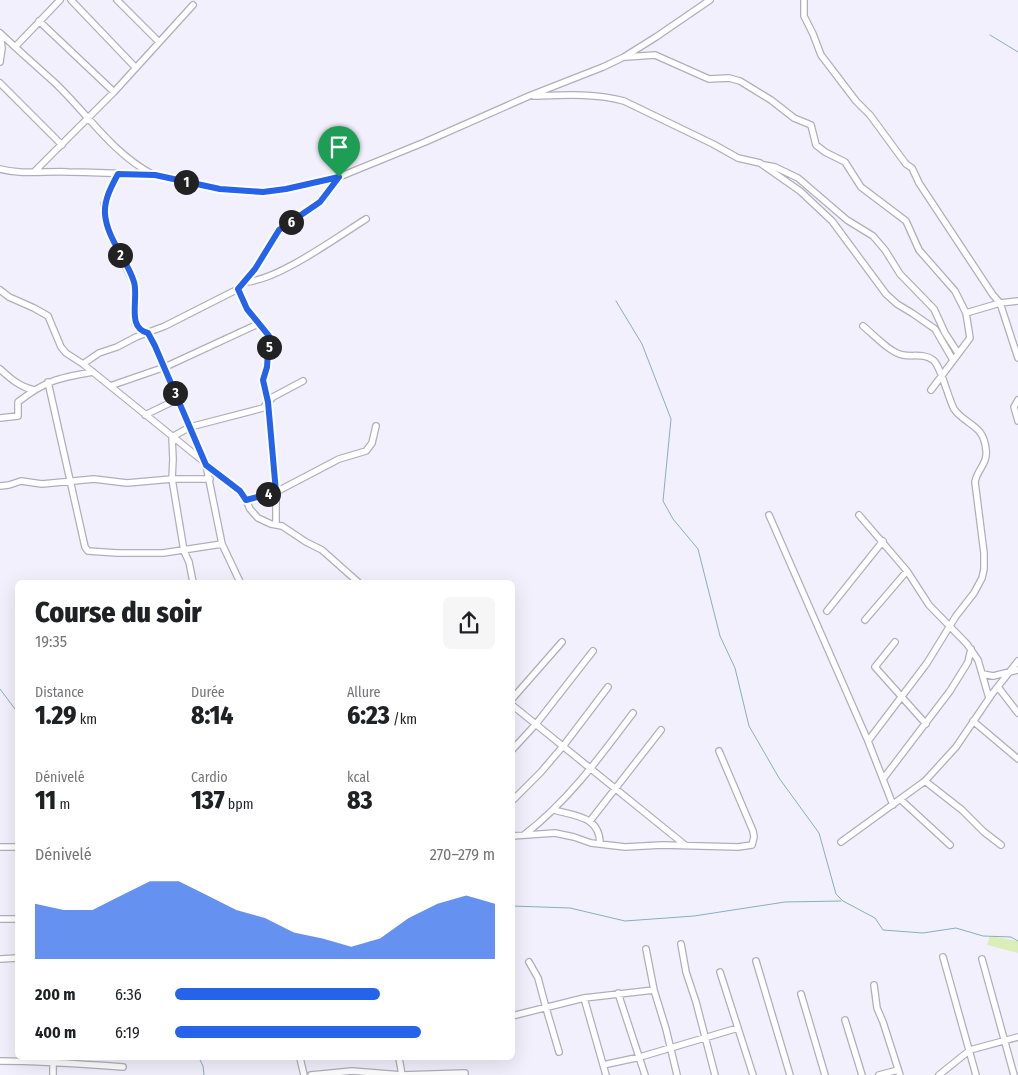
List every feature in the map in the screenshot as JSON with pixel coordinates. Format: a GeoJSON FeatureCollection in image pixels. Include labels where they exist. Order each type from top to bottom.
{"type":"FeatureCollection","features":[{"type":"Feature","properties":{"kind":"street"},"geometry":{"type":"LineString","coordinates":[[14,47],[60,0]]}},
{"type":"Feature","properties":{"kind":"street"},"geometry":{"type":"LineString","coordinates":[[71,0],[136,68]]}},
{"type":"Feature","properties":{"kind":"street"},"geometry":{"type":"LineString","coordinates":[[118,0],[160,42]]}},
{"type":"Feature","properties":{"kind":"street"},"geometry":{"type":"LineString","coordinates":[[0,168],[10,172],[155,175],[220,189],[263,192],[286,189],[339,177],[624,57],[710,0]]}},
{"type":"Feature","properties":{"kind":"street"},"geometry":{"type":"LineString","coordinates":[[804,0],[804,16],[820,55],[856,101],[870,115],[907,166],[912,168],[984,283],[1000,303],[1018,358]]}},
{"type":"Feature","properties":{"kind":"street"},"geometry":{"type":"LineString","coordinates":[[34,172],[114,92],[193,6]]}},
{"type":"Feature","properties":{"kind":"street"},"geometry":{"type":"LineString","coordinates":[[40,21],[114,92]]}},
{"type":"Feature","properties":{"kind":"street"},"geometry":{"type":"LineString","coordinates":[[0,34],[54,82],[116,147],[138,166],[155,175]]}},
{"type":"Feature","properties":{"kind":"street"},"geometry":{"type":"LineString","coordinates":[[0,34],[2,48],[0,62]]}},
{"type":"Feature","properties":{"kind":"street"},"geometry":{"type":"LineString","coordinates":[[624,57],[655,56],[709,79],[735,79],[765,95],[794,118],[810,124],[812,126],[813,139],[821,150],[845,162],[861,187],[906,221],[919,250],[930,265],[946,279],[954,291],[966,313],[970,338],[931,390]]}},
{"type":"Feature","properties":{"kind":"street"},"geometry":{"type":"LineString","coordinates":[[0,83],[62,145]]}},
{"type":"Feature","properties":{"kind":"street"},"geometry":{"type":"LineString","coordinates":[[530,96],[578,95],[612,98],[650,112],[738,158],[775,167],[798,178],[847,220],[873,236],[885,250],[900,274],[934,310],[945,333],[958,353]]}},
{"type":"Feature","properties":{"kind":"street"},"geometry":{"type":"LineString","coordinates":[[762,164],[800,191],[829,218],[886,294],[896,304],[935,329],[954,360]]}},
{"type":"Feature","properties":{"kind":"street"},"geometry":{"type":"LineString","coordinates":[[118,174],[104,204],[105,216],[114,243],[134,283],[136,295],[135,323],[141,332],[148,333]]}},
{"type":"Feature","properties":{"kind":"street"},"geometry":{"type":"LineString","coordinates":[[83,364],[99,353],[117,348],[136,337],[193,313],[204,305],[238,289],[263,258],[279,230],[320,202],[339,177]]}},
{"type":"Feature","properties":{"kind":"street"},"geometry":{"type":"LineString","coordinates":[[244,282],[256,281],[287,268],[366,219]]}},
{"type":"Feature","properties":{"kind":"street"},"geometry":{"type":"LineString","coordinates":[[238,289],[247,309],[269,336],[267,367],[263,380],[268,402],[276,492],[276,524]]}},
{"type":"Feature","properties":{"kind":"street"},"geometry":{"type":"LineString","coordinates":[[0,290],[9,297],[48,316],[61,347],[66,353],[83,364],[240,491],[250,509],[258,518],[276,524],[322,550],[356,580]]}},
{"type":"Feature","properties":{"kind":"street"},"geometry":{"type":"LineString","coordinates":[[966,313],[1018,300]]}},
{"type":"Feature","properties":{"kind":"street"},"geometry":{"type":"LineString","coordinates":[[110,386],[165,367],[258,324]]}},
{"type":"Feature","properties":{"kind":"street"},"geometry":{"type":"LineString","coordinates":[[862,326],[896,352],[903,355],[931,358],[936,363],[955,410],[978,428],[987,453],[986,461],[975,482],[983,535],[984,569],[982,578],[974,593],[956,616],[903,697],[868,742]]}},
{"type":"Feature","properties":{"kind":"street"},"geometry":{"type":"LineString","coordinates":[[148,333],[165,367],[206,465],[222,544],[239,580]]}},
{"type":"Feature","properties":{"kind":"street"},"geometry":{"type":"LineString","coordinates":[[0,369],[19,385],[34,390]]}},
{"type":"Feature","properties":{"kind":"street"},"geometry":{"type":"LineString","coordinates":[[0,418],[18,416],[18,402],[48,382],[93,372]]}},
{"type":"Feature","properties":{"kind":"street"},"geometry":{"type":"LineString","coordinates":[[48,382],[85,547],[88,551],[135,554],[184,551],[222,544]]}},
{"type":"Feature","properties":{"kind":"street"},"geometry":{"type":"LineString","coordinates":[[172,437],[190,426],[260,410],[273,397],[303,382]]}},
{"type":"Feature","properties":{"kind":"street"},"geometry":{"type":"LineString","coordinates":[[145,415],[178,399]]}},
{"type":"Feature","properties":{"kind":"street"},"geometry":{"type":"LineString","coordinates":[[1018,400],[1014,407],[1018,421]]}},
{"type":"Feature","properties":{"kind":"street"},"geometry":{"type":"LineString","coordinates":[[246,500],[276,492],[339,459],[366,451],[372,443],[376,426]]}},
{"type":"Feature","properties":{"kind":"street"},"geometry":{"type":"LineString","coordinates":[[172,437],[172,480],[184,551],[190,562],[193,580]]}},
{"type":"Feature","properties":{"kind":"street"},"geometry":{"type":"LineString","coordinates":[[0,486],[21,482],[42,484],[94,479],[127,483],[210,479]]}},
{"type":"Feature","properties":{"kind":"street"},"geometry":{"type":"LineString","coordinates":[[769,515],[868,742],[893,805]]}},
{"type":"Feature","properties":{"kind":"street"},"geometry":{"type":"LineString","coordinates":[[859,515],[907,570],[929,605],[971,649],[978,660],[989,698]]}},
{"type":"Feature","properties":{"kind":"street"},"geometry":{"type":"LineString","coordinates":[[827,611],[883,541]]}},
{"type":"Feature","properties":{"kind":"street"},"geometry":{"type":"LineString","coordinates":[[866,620],[907,570]]}},
{"type":"Feature","properties":{"kind":"street"},"geometry":{"type":"LineString","coordinates":[[515,694],[562,642]]}},
{"type":"Feature","properties":{"kind":"street"},"geometry":{"type":"LineString","coordinates":[[895,642],[875,667],[926,724]]}},
{"type":"Feature","properties":{"kind":"street"},"geometry":{"type":"LineString","coordinates":[[883,779],[950,691],[968,662],[971,649]]}},
{"type":"Feature","properties":{"kind":"street"},"geometry":{"type":"LineString","coordinates":[[515,747],[536,724],[593,651]]}},
{"type":"Feature","properties":{"kind":"street"},"geometry":{"type":"LineString","coordinates":[[840,842],[925,781],[956,747],[989,698],[1018,661]]}},
{"type":"Feature","properties":{"kind":"street"},"geometry":{"type":"LineString","coordinates":[[983,674],[993,676],[1018,670]]}},
{"type":"Feature","properties":{"kind":"street"},"geometry":{"type":"LineString","coordinates":[[515,798],[564,745],[608,687]]}},
{"type":"Feature","properties":{"kind":"street"},"geometry":{"type":"LineString","coordinates":[[998,687],[1018,713]]}},
{"type":"Feature","properties":{"kind":"street"},"geometry":{"type":"LineString","coordinates":[[515,707],[616,787],[686,846]]}},
{"type":"Feature","properties":{"kind":"street"},"geometry":{"type":"LineString","coordinates":[[524,835],[554,810],[571,792],[633,713]]}},
{"type":"Feature","properties":{"kind":"street"},"geometry":{"type":"LineString","coordinates":[[973,721],[1018,759]]}},
{"type":"Feature","properties":{"kind":"street"},"geometry":{"type":"LineString","coordinates":[[590,821],[661,730]]}},
{"type":"Feature","properties":{"kind":"street"},"geometry":{"type":"LineString","coordinates":[[515,836],[565,835],[600,844],[625,847],[749,846],[754,842],[753,831],[719,751]]}},
{"type":"Feature","properties":{"kind":"street"},"geometry":{"type":"LineString","coordinates":[[925,781],[962,810],[984,832],[1001,845]]}},
{"type":"Feature","properties":{"kind":"street"},"geometry":{"type":"LineString","coordinates":[[900,799],[950,845]]}},
{"type":"Feature","properties":{"kind":"street"},"geometry":{"type":"LineString","coordinates":[[554,810],[590,821],[599,834],[600,844]]}},
{"type":"Feature","properties":{"kind":"street"},"geometry":{"type":"LineString","coordinates":[[0,847],[15,847]]}},
{"type":"Feature","properties":{"kind":"street"},"geometry":{"type":"LineString","coordinates":[[0,919],[15,919]]}},
{"type":"Feature","properties":{"kind":"street"},"geometry":{"type":"LineString","coordinates":[[680,944],[715,1075]]}},
{"type":"Feature","properties":{"kind":"street"},"geometry":{"type":"LineString","coordinates":[[646,949],[654,990],[677,1075]]}},
{"type":"Feature","properties":{"kind":"street"},"geometry":{"type":"LineString","coordinates":[[943,957],[976,1075]]}},
{"type":"Feature","properties":{"kind":"street"},"geometry":{"type":"LineString","coordinates":[[0,959],[15,958]]}},
{"type":"Feature","properties":{"kind":"street"},"geometry":{"type":"LineString","coordinates":[[982,959],[1014,1075]]}},
{"type":"Feature","properties":{"kind":"street"},"geometry":{"type":"LineString","coordinates":[[756,961],[790,1075]]}},
{"type":"Feature","properties":{"kind":"street"},"geometry":{"type":"LineString","coordinates":[[529,962],[538,978],[559,1052]]}},
{"type":"Feature","properties":{"kind":"street"},"geometry":{"type":"LineString","coordinates":[[720,972],[753,1075]]}},
{"type":"Feature","properties":{"kind":"street"},"geometry":{"type":"LineString","coordinates":[[874,985],[876,1008],[883,1022],[899,1072],[879,1075]]}},
{"type":"Feature","properties":{"kind":"street"},"geometry":{"type":"LineString","coordinates":[[515,1015],[584,998],[654,990]]}},
{"type":"Feature","properties":{"kind":"street"},"geometry":{"type":"LineString","coordinates":[[618,993],[645,1075]]}},
{"type":"Feature","properties":{"kind":"street"},"geometry":{"type":"LineString","coordinates":[[801,994],[825,1075]]}},
{"type":"Feature","properties":{"kind":"street"},"geometry":{"type":"LineString","coordinates":[[584,998],[606,1075]]}},
{"type":"Feature","properties":{"kind":"street"},"geometry":{"type":"LineString","coordinates":[[846,1020],[862,1075]]}},
{"type":"Feature","properties":{"kind":"street"},"geometry":{"type":"LineString","coordinates":[[603,1065],[640,1057],[738,1028]]}},
{"type":"Feature","properties":{"kind":"street"},"geometry":{"type":"LineString","coordinates":[[939,1075],[970,1050],[1018,1037]]}},
{"type":"Feature","properties":{"kind":"street"},"geometry":{"type":"LineString","coordinates":[[53,1060],[53,1075]]}},
{"type":"Feature","properties":{"kind":"street"},"geometry":{"type":"LineString","coordinates":[[0,1061],[53,1060],[123,1066]]}},
{"type":"Feature","properties":{"kind":"street"},"geometry":{"type":"LineString","coordinates":[[99,1060],[99,1065]]}},
{"type":"Feature","properties":{"kind":"street"},"geometry":{"type":"LineString","coordinates":[[300,1060],[304,1075]]}},
{"type":"Feature","properties":{"kind":"street"},"geometry":{"type":"LineString","coordinates":[[398,1060],[402,1075]]}},
{"type":"Feature","properties":{"kind":"street"},"geometry":{"type":"LineString","coordinates":[[311,1075],[352,1071],[402,1075],[465,1073]]}},
{"type":"Feature","properties":{"kind":"green space"},"geometry":{"type":"Polygon","coordinates":[[[990,936],[1018,941],[1018,953],[987,945],[990,936]]]}},
{"type":"Feature","properties":{"kind":"waterway"},"geometry":{"type":"LineString","coordinates":[[990,35],[1018,52]]}},
{"type":"Feature","properties":{"kind":"waterway"},"geometry":{"type":"LineString","coordinates":[[616,301],[642,344],[671,419],[663,501],[673,519],[698,549],[720,636],[735,668],[749,726],[779,778],[819,833],[836,894],[843,901],[875,918],[883,930],[923,933],[956,928],[983,936],[1011,937],[1018,941]]}},
{"type":"Feature","properties":{"kind":"waterway"},"geometry":{"type":"LineString","coordinates":[[0,689],[15,709]]}},
{"type":"Feature","properties":{"kind":"waterway"},"geometry":{"type":"LineString","coordinates":[[515,906],[570,908],[625,921],[694,916],[785,902],[841,901]]}},
{"type":"Feature","properties":{"kind":"waterway"},"geometry":{"type":"LineString","coordinates":[[200,1060],[204,1075]]}},
{"type":"Feature","properties":{"kind":"route"},"geometry":{"type":"LineString","coordinates":[[118,174],[155,175],[220,189],[263,192],[272,192],[339,177],[316,206],[279,230],[263,258],[238,289],[247,309],[269,336],[267,367],[263,380],[268,402],[276,492],[246,500],[240,491],[206,465],[155,346],[148,333],[141,332],[135,323],[136,295],[134,283],[107,225],[104,204],[118,174]]}}]}
